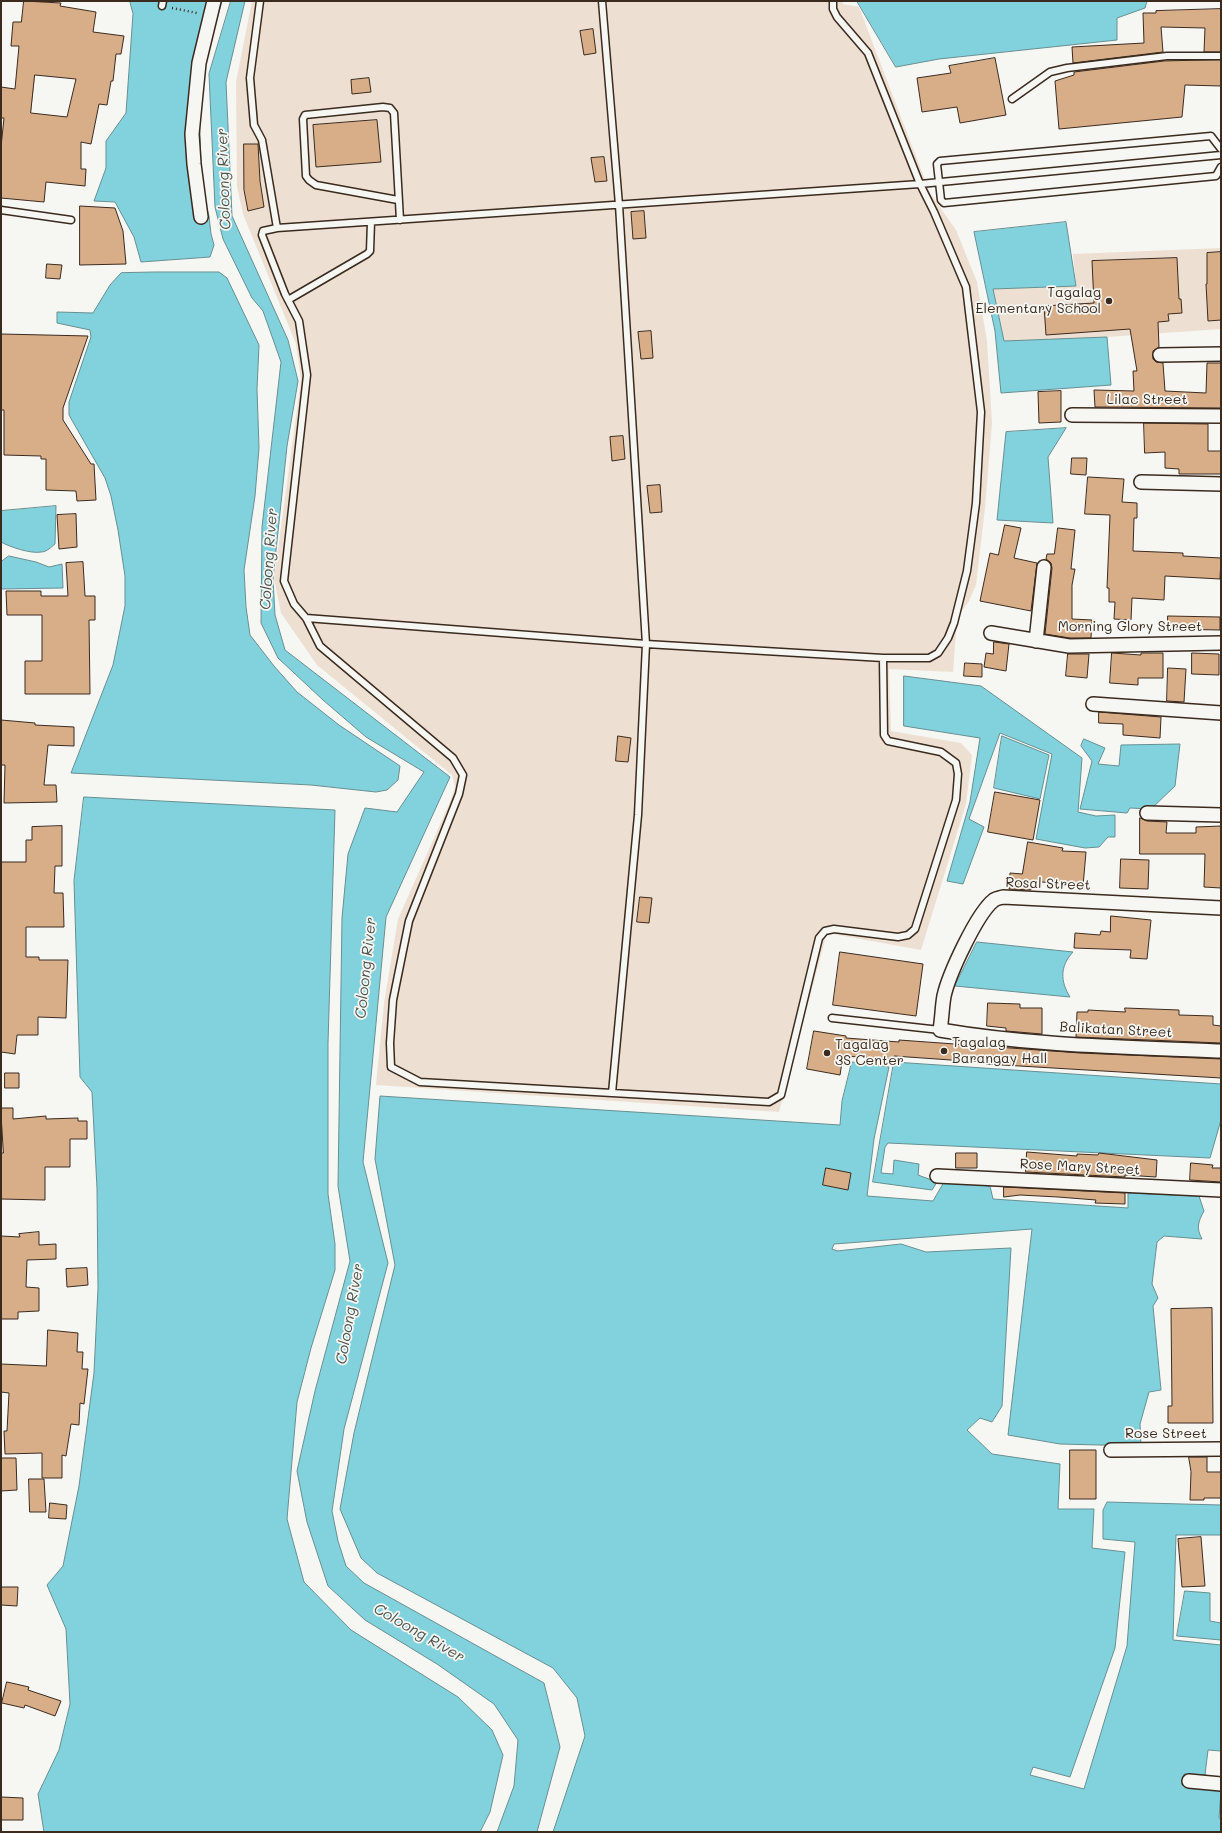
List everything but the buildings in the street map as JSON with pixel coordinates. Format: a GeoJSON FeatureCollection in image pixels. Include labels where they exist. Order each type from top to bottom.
{"type":"FeatureCollection","features":[{"type":"Feature","properties":{"kind":"street"},"geometry":{"type":"LineString","coordinates":[[200,216],[192,134],[199,63],[214,1]]}},
{"type":"Feature","properties":{"kind":"street"},"geometry":{"type":"LineString","coordinates":[[1160,355],[1221,354]]}},
{"type":"Feature","properties":{"kind":"street","name":"Lilac Street"},"geometry":{"type":"LineString","coordinates":[[1072,416],[1221,416]]}},
{"type":"Feature","properties":{"kind":"street"},"geometry":{"type":"LineString","coordinates":[[1141,482],[1221,484]]}},
{"type":"Feature","properties":{"kind":"street"},"geometry":{"type":"LineString","coordinates":[[1036,642],[1044,567]]}},
{"type":"Feature","properties":{"kind":"street","name":"Morning Glory Street"},"geometry":{"type":"LineString","coordinates":[[991,633],[1036,642],[1069,646],[1221,642]]}},
{"type":"Feature","properties":{"kind":"street"},"geometry":{"type":"LineString","coordinates":[[1093,704],[1221,713]]}},
{"type":"Feature","properties":{"kind":"street"},"geometry":{"type":"LineString","coordinates":[[1147,813],[1221,815]]}},
{"type":"Feature","properties":{"kind":"street","name":"Rosal Street"},"geometry":{"type":"LineString","coordinates":[[940,1030],[944,996],[956,963],[971,934],[988,907],[995,899],[1003,897],[1221,908]]}},
{"type":"Feature","properties":{"kind":"street","name":"Balikatan Street"},"geometry":{"type":"LineString","coordinates":[[940,1030],[984,1037],[1088,1045],[1221,1051]]}},
{"type":"Feature","properties":{"kind":"street","name":"Rose Mary Street"},"geometry":{"type":"LineString","coordinates":[[937,1176],[1221,1190]]}},
{"type":"Feature","properties":{"kind":"street","name":"Rose Street"},"geometry":{"type":"LineString","coordinates":[[1111,1450],[1221,1449]]}},
{"type":"Feature","properties":{"kind":"street"},"geometry":{"type":"LineString","coordinates":[[1189,1781],[1221,1784]]}},
{"type":"Feature","properties":{"kind":"lane"},"geometry":{"type":"LineString","coordinates":[[260,1],[250,78],[254,125],[262,140],[277,228]]}},
{"type":"Feature","properties":{"kind":"lane"},"geometry":{"type":"LineString","coordinates":[[602,1],[619,205],[646,644],[638,815],[612,1094]]}},
{"type":"Feature","properties":{"kind":"lane"},"geometry":{"type":"LineString","coordinates":[[306,618],[646,644],[883,658],[929,658],[938,653],[948,638],[967,571],[976,503],[982,412],[966,287],[934,212],[920,184],[868,53],[837,17],[833,9],[833,1]]}},
{"type":"Feature","properties":{"kind":"lane"},"geometry":{"type":"LineString","coordinates":[[1012,99],[1050,72],[1067,68],[1167,56],[1221,56]]}},
{"type":"Feature","properties":{"kind":"lane"},"geometry":{"type":"LineString","coordinates":[[398,200],[316,185],[309,180],[306,176],[303,119],[305,115],[383,107],[390,108],[394,113],[400,220]]}},
{"type":"Feature","properties":{"kind":"lane"},"geometry":{"type":"LineString","coordinates":[[1221,149],[1211,136],[940,161],[937,164],[941,200],[944,203],[1216,176],[1221,167]]}},
{"type":"Feature","properties":{"kind":"lane"},"geometry":{"type":"LineString","coordinates":[[883,658],[884,735],[888,741],[941,752],[956,763],[958,774],[956,800],[915,928],[908,935],[898,937],[834,930],[825,932],[819,938],[781,1095],[768,1102],[420,1082],[392,1067],[390,1043],[393,1000],[409,921],[458,794],[463,775],[453,758],[320,646],[306,618],[294,604],[284,581],[307,375],[299,321],[288,300],[262,235],[263,231],[277,228],[920,184],[1221,155]]}},
{"type":"Feature","properties":{"kind":"lane"},"geometry":{"type":"LineString","coordinates":[[1,210],[71,220]]}},
{"type":"Feature","properties":{"kind":"lane"},"geometry":{"type":"LineString","coordinates":[[288,300],[367,254],[370,251],[371,222]]}},
{"type":"Feature","properties":{"kind":"lane"},"geometry":{"type":"LineString","coordinates":[[832,1018],[940,1030]]}},
{"type":"Feature","properties":{"kind":"path"},"geometry":{"type":"LineString","coordinates":[[163,4],[211,16]]}},
{"type":"Feature","properties":{"kind":"shaded area"},"geometry":{"type":"Polygon","coordinates":[[[252,1],[843,1],[843,4],[859,7],[930,193],[956,230],[977,282],[987,341],[992,423],[985,508],[976,585],[969,601],[957,618],[953,672],[889,669],[891,731],[961,743],[972,755],[966,804],[921,950],[827,933],[779,1112],[376,1085],[384,1003],[398,919],[450,802],[455,787],[452,775],[317,665],[281,613],[274,579],[301,380],[296,344],[243,214],[237,187],[236,82],[252,1]]]}},
{"type":"Feature","properties":{"kind":"shaded area","name":"Tagalag Elementary School"},"geometry":{"type":"Polygon","coordinates":[[[1221,248],[1221,329],[1004,342],[993,289],[1076,286],[1073,254],[1221,248]]]}},
{"type":"Feature","properties":{"kind":"water"},"geometry":{"type":"Polygon","coordinates":[[[130,1],[222,1],[201,72],[199,108],[202,193],[209,216],[214,245],[210,257],[141,262],[134,237],[115,202],[94,201],[106,168],[106,141],[126,113],[133,14],[130,1]]]}},
{"type":"Feature","properties":{"kind":"water","name":"Coloong River"},"geometry":{"type":"Polygon","coordinates":[[[231,1],[245,1],[226,82],[232,216],[288,340],[298,381],[287,446],[273,579],[275,615],[285,650],[450,777],[386,917],[363,1162],[388,1263],[344,1429],[332,1511],[338,1541],[346,1566],[364,1583],[544,1683],[560,1747],[537,1832],[497,1832],[514,1786],[518,1740],[494,1704],[437,1664],[365,1620],[328,1586],[307,1522],[297,1471],[315,1391],[350,1261],[338,1186],[342,918],[348,854],[365,808],[397,812],[424,772],[366,737],[323,700],[278,658],[261,623],[262,527],[281,362],[263,311],[252,298],[223,239],[215,207],[209,74],[231,1]]]}},
{"type":"Feature","properties":{"kind":"water"},"geometry":{"type":"Polygon","coordinates":[[[857,1],[1147,1],[1145,8],[1117,18],[1117,40],[939,59],[896,67],[857,1]]]}},
{"type":"Feature","properties":{"kind":"water"},"geometry":{"type":"Polygon","coordinates":[[[1066,222],[1076,286],[993,289],[1004,341],[1107,337],[1111,385],[1001,393],[995,331],[974,232],[1066,222]]]}},
{"type":"Feature","properties":{"kind":"water"},"geometry":{"type":"Polygon","coordinates":[[[219,272],[227,278],[259,345],[257,389],[259,448],[255,496],[244,570],[246,607],[250,635],[274,666],[297,692],[339,725],[400,766],[398,780],[387,790],[376,792],[311,785],[71,773],[113,665],[125,606],[125,576],[118,530],[111,496],[105,478],[69,415],[69,402],[91,337],[90,330],[57,323],[57,312],[93,313],[110,285],[121,273],[219,272]]]}},
{"type":"Feature","properties":{"kind":"water"},"geometry":{"type":"Polygon","coordinates":[[[1066,428],[1048,457],[1053,523],[997,520],[1006,432],[1066,428]]]}},
{"type":"Feature","properties":{"kind":"water"},"geometry":{"type":"Polygon","coordinates":[[[56,506],[55,544],[49,549],[43,552],[32,552],[15,548],[1,542],[1,511],[56,506]]]}},
{"type":"Feature","properties":{"kind":"water"},"geometry":{"type":"Polygon","coordinates":[[[9,556],[36,562],[49,567],[62,564],[63,588],[1,589],[1,562],[9,556]]]}},
{"type":"Feature","properties":{"kind":"water"},"geometry":{"type":"Polygon","coordinates":[[[904,676],[981,686],[1082,758],[1078,812],[1096,816],[1115,815],[1115,837],[1108,837],[1099,847],[1085,848],[1036,839],[1052,754],[1000,733],[969,819],[984,827],[963,884],[947,881],[970,802],[980,738],[904,726],[904,676]]]}},
{"type":"Feature","properties":{"kind":"water"},"geometry":{"type":"Polygon","coordinates":[[[1002,736],[1049,755],[1040,799],[994,788],[1002,736]]]}},
{"type":"Feature","properties":{"kind":"water"},"geometry":{"type":"Polygon","coordinates":[[[1084,739],[1105,748],[1098,764],[1119,766],[1121,745],[1180,744],[1175,786],[1151,809],[1130,808],[1127,813],[1080,809],[1092,761],[1081,746],[1084,739]]]}},
{"type":"Feature","properties":{"kind":"water"},"geometry":{"type":"Polygon","coordinates":[[[84,797],[335,810],[328,1043],[328,1194],[335,1244],[335,1270],[311,1348],[297,1402],[287,1519],[304,1582],[351,1630],[458,1697],[492,1730],[503,1755],[490,1812],[480,1832],[44,1832],[38,1794],[59,1750],[70,1704],[66,1629],[47,1585],[63,1566],[79,1486],[94,1373],[98,1288],[97,1188],[92,1092],[80,1077],[74,881],[84,797]]]}},
{"type":"Feature","properties":{"kind":"water"},"geometry":{"type":"Polygon","coordinates":[[[977,942],[1073,952],[1066,963],[1063,974],[1064,985],[1070,997],[955,986],[977,942]]]}},
{"type":"Feature","properties":{"kind":"water"},"geometry":{"type":"Polygon","coordinates":[[[852,1062],[889,1067],[874,1139],[867,1196],[933,1201],[944,1182],[990,1186],[993,1199],[1128,1208],[1128,1193],[1199,1196],[1204,1211],[1198,1225],[1202,1239],[1164,1236],[1157,1242],[1152,1284],[1158,1298],[1153,1306],[1161,1390],[1149,1392],[1140,1424],[1141,1446],[1060,1444],[1008,1435],[1032,1229],[834,1244],[832,1249],[837,1251],[901,1244],[926,1252],[1011,1248],[1002,1406],[992,1422],[980,1418],[967,1430],[992,1454],[1060,1464],[1058,1509],[1094,1509],[1092,1548],[1125,1552],[1115,1648],[1070,1777],[1033,1767],[1030,1775],[1084,1789],[1127,1646],[1135,1542],[1103,1539],[1103,1510],[1107,1502],[1221,1505],[1221,1535],[1176,1535],[1173,1640],[1221,1645],[1221,1751],[1208,1750],[1205,1775],[1184,1774],[1182,1785],[1221,1791],[1219,1818],[1221,1819],[1221,1832],[553,1832],[585,1736],[577,1698],[553,1668],[377,1573],[361,1558],[340,1509],[354,1433],[395,1265],[375,1159],[380,1096],[840,1125],[842,1101],[852,1062]]]}},
{"type":"Feature","properties":{"kind":"water"},"geometry":{"type":"Polygon","coordinates":[[[894,1062],[1221,1084],[1221,1120],[1210,1158],[888,1143],[885,1147],[881,1173],[893,1174],[894,1160],[919,1164],[918,1175],[937,1182],[932,1190],[873,1182],[894,1062]]]}},
{"type":"Feature","properties":{"kind":"water"},"geometry":{"type":"Polygon","coordinates":[[[1185,1591],[1210,1593],[1210,1621],[1221,1623],[1221,1640],[1177,1636],[1185,1591]]]}},
{"type":"Feature","properties":{"kind":"place","name":"Tagalag Elementary School"},"geometry":{"type":"Point","coordinates":[1109,301]}},
{"type":"Feature","properties":{"kind":"place","name":"Tagalag Barangay Hall"},"geometry":{"type":"Point","coordinates":[944,1051]}},
{"type":"Feature","properties":{"kind":"place","name":"Tagalag 3S Center"},"geometry":{"type":"Point","coordinates":[827,1053]}}]}
